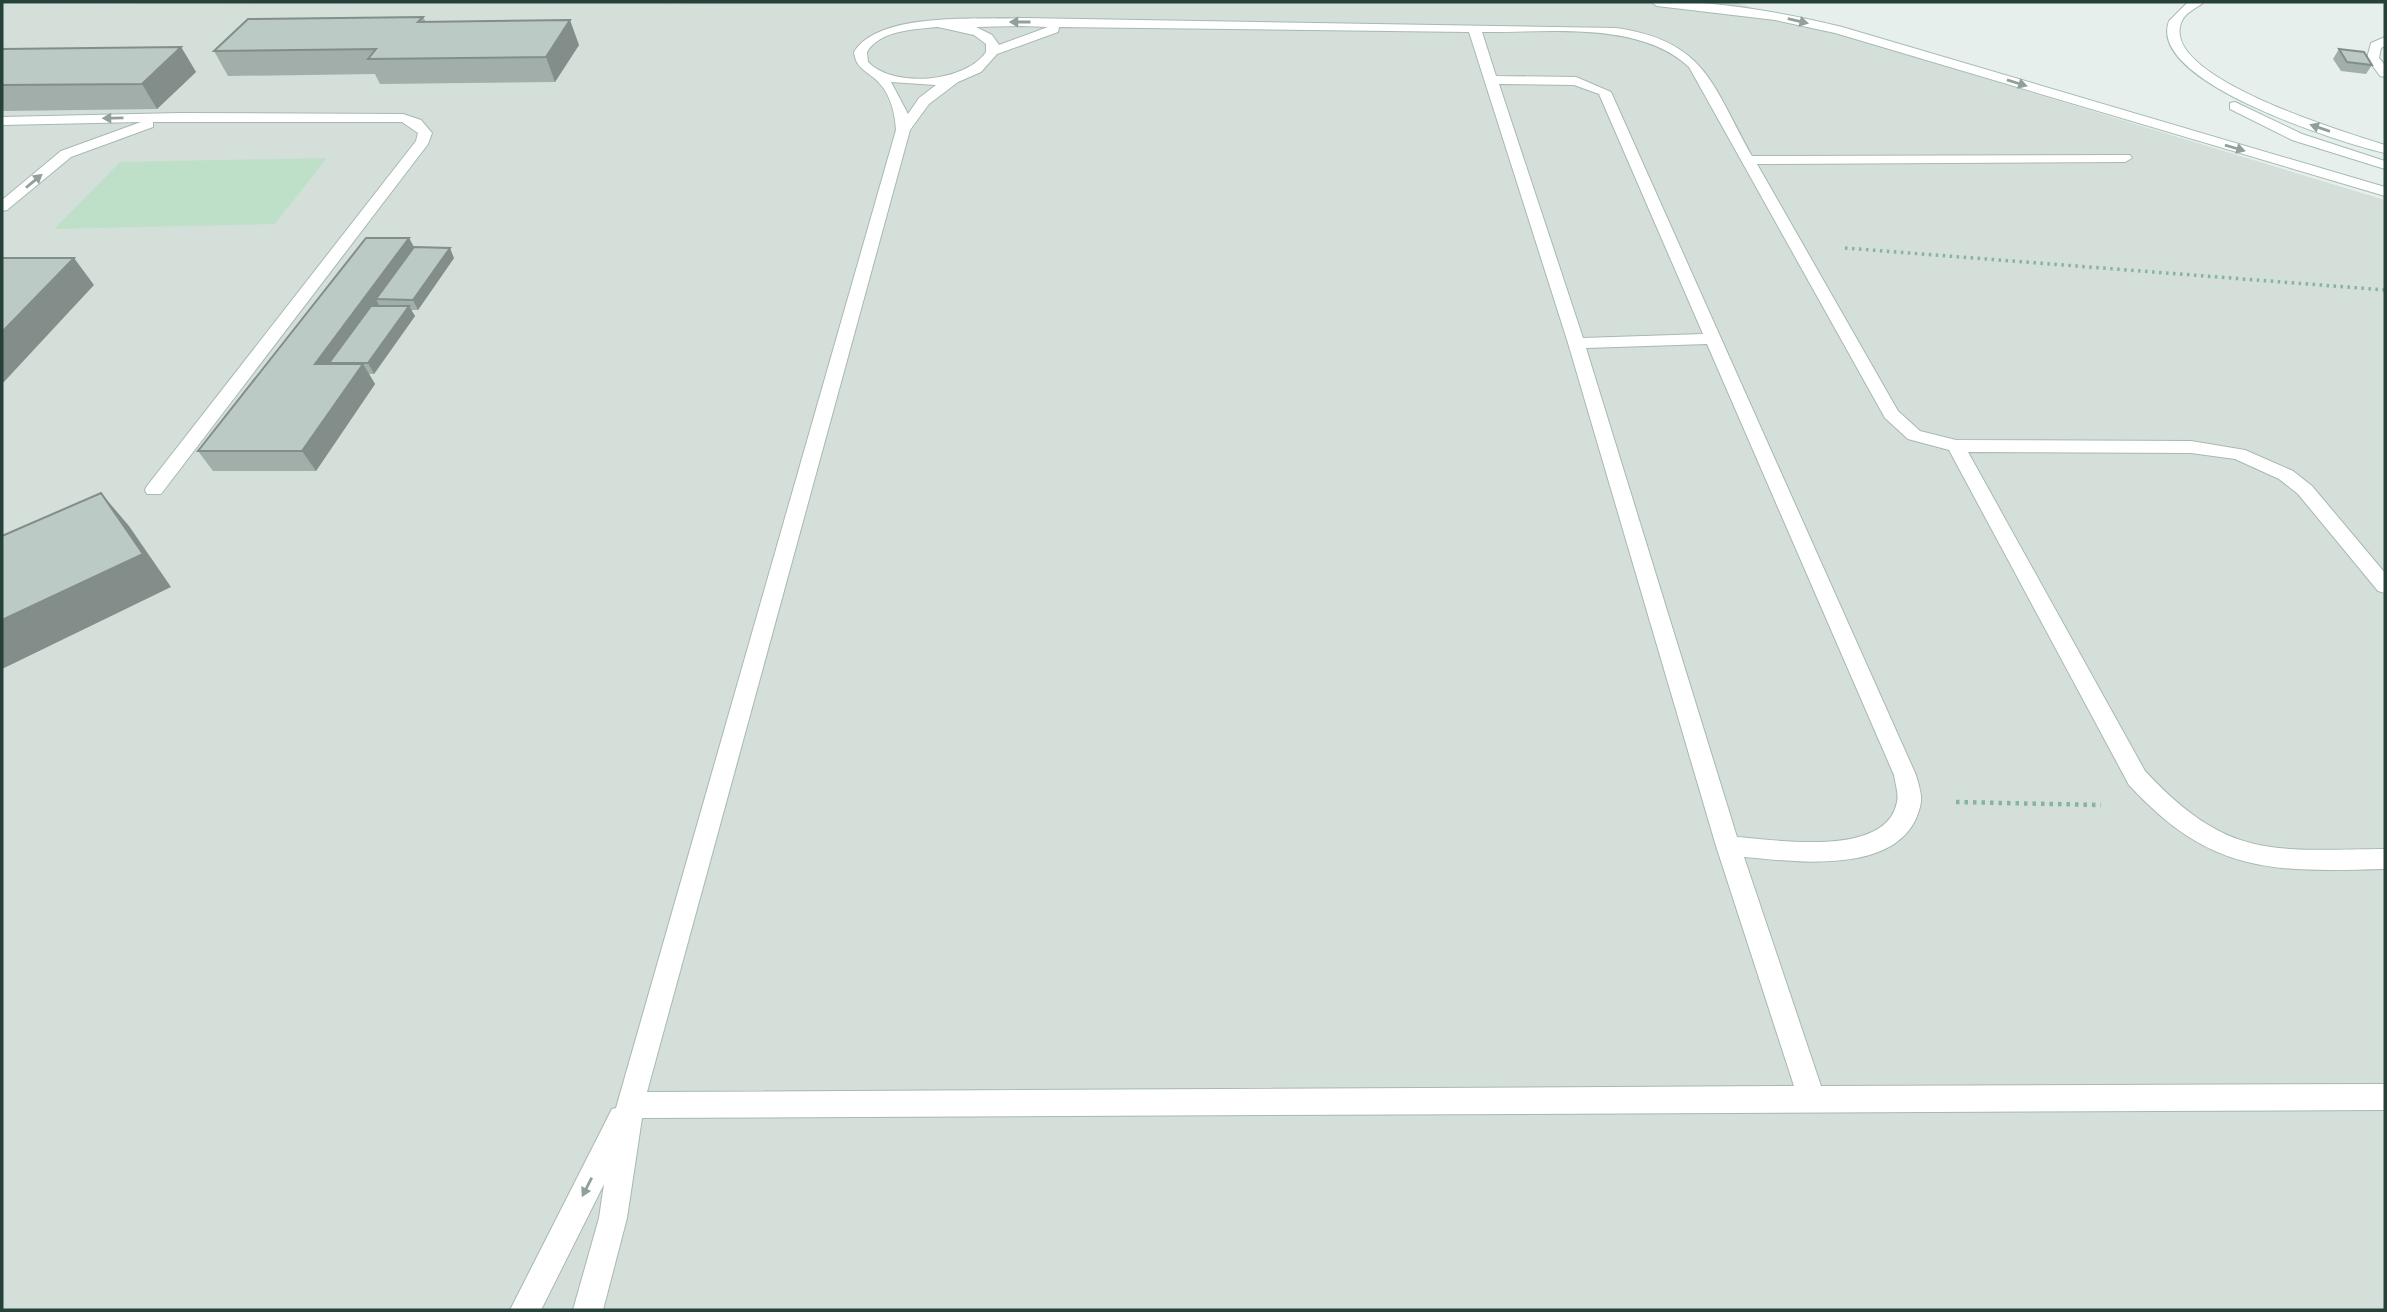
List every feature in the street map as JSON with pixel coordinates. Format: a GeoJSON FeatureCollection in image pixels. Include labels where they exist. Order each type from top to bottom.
{"type":"FeatureCollection","features":[{"type":"Feature","properties":{"kind":"street"},"geometry":{"type":"LineString","coordinates":[[1657,2],[1775,16],[1838,30],[2385,192]]}},
{"type":"Feature","properties":{"kind":"street"},"geometry":{"type":"LineString","coordinates":[[2198,2],[2174,21],[2174,41],[2222,96],[2253,117],[2297,137],[2385,164]]}},
{"type":"Feature","properties":{"kind":"street"},"geometry":{"type":"LineString","coordinates":[[957,76],[915,82],[878,75],[866,68],[860,60],[861,50],[875,37],[898,27],[917,24],[1022,22],[1623,32],[1674,48],[1694,65],[1896,419],[1914,435],[1956,446],[2192,447],[2239,454],[2286,475],[2305,490],[2385,586]]}},
{"type":"Feature","properties":{"kind":"street"},"geometry":{"type":"LineString","coordinates":[[957,24],[985,35],[992,43],[992,52]]}},
{"type":"Feature","properties":{"kind":"street"},"geometry":{"type":"LineString","coordinates":[[903,130],[924,101],[957,76],[986,61],[992,52],[1032,35],[1084,25]]}},
{"type":"Feature","properties":{"kind":"street"},"geometry":{"type":"LineString","coordinates":[[1474,28],[1576,343],[1728,846],[1812,1101]]}},
{"type":"Feature","properties":{"kind":"street"},"geometry":{"type":"LineString","coordinates":[[2385,41],[2375,46],[2373,58],[2385,73]]}},
{"type":"Feature","properties":{"kind":"street"},"geometry":{"type":"LineString","coordinates":[[588,1310],[613,1219],[630,1105],[903,130],[897,101],[878,75]]}},
{"type":"Feature","properties":{"kind":"street"},"geometry":{"type":"LineString","coordinates":[[2207,76],[2253,102],[2289,117],[2385,149]]}},
{"type":"Feature","properties":{"kind":"street"},"geometry":{"type":"LineString","coordinates":[[1492,80],[1576,81],[1604,92],[1905,775],[1909,800],[1902,823],[1883,840],[1856,850],[1728,846]]}},
{"type":"Feature","properties":{"kind":"street"},"geometry":{"type":"LineString","coordinates":[[2,207],[62,143],[117,134],[181,117]]}},
{"type":"Feature","properties":{"kind":"street"},"geometry":{"type":"LineString","coordinates":[[2,121],[181,117],[402,118],[415,121],[425,133],[423,141],[154,490]]}},
{"type":"Feature","properties":{"kind":"street"},"geometry":{"type":"LineString","coordinates":[[33,119],[62,143]]}},
{"type":"Feature","properties":{"kind":"street"},"geometry":{"type":"LineString","coordinates":[[1750,160],[2125,158]]}},
{"type":"Feature","properties":{"kind":"street"},"geometry":{"type":"LineString","coordinates":[[1576,343],[1714,339]]}},
{"type":"Feature","properties":{"kind":"street"},"geometry":{"type":"LineString","coordinates":[[1956,446],[2137,779],[2162,806],[2195,831],[2235,850],[2275,859],[2385,859]]}},
{"type":"Feature","properties":{"kind":"street"},"geometry":{"type":"LineString","coordinates":[[630,1105],[2385,1097]]}},
{"type":"Feature","properties":{"kind":"street"},"geometry":{"type":"LineString","coordinates":[[525,1310],[630,1105]]}},
{"type":"Feature","properties":{"kind":"path"},"geometry":{"type":"LineString","coordinates":[[1796,244],[2385,290]]}},
{"type":"Feature","properties":{"kind":"path"},"geometry":{"type":"LineString","coordinates":[[1909,800],[2162,806]]}},
{"type":"Feature","properties":{"kind":"shaded area"},"geometry":{"type":"Polygon","coordinates":[[[1734,2],[2385,200],[2385,1310],[2,1310],[2,4],[1734,2]]]}},
{"type":"Feature","properties":{"kind":"green space"},"geometry":{"type":"Polygon","coordinates":[[[327,158],[275,224],[54,229],[120,162],[327,158]]]}},
{"type":"Feature","properties":{"kind":"building"},"geometry":{"type":"Polygon","coordinates":[[[423,17],[418,22],[570,20],[546,57],[368,59],[376,49],[214,51],[248,19],[423,17]]]}},
{"type":"Feature","properties":{"kind":"building"},"geometry":{"type":"Polygon","coordinates":[[[181,47],[142,84],[2,85],[2,49],[181,47]]]}},
{"type":"Feature","properties":{"kind":"building"},"geometry":{"type":"Polygon","coordinates":[[[2339,49],[2364,52],[2372,65],[2347,62],[2339,49]]]}},
{"type":"Feature","properties":{"kind":"building"},"geometry":{"type":"Polygon","coordinates":[[[366,238],[409,238],[315,364],[363,364],[302,451],[198,451],[366,238]]]}},
{"type":"Feature","properties":{"kind":"building"},"geometry":{"type":"Polygon","coordinates":[[[414,247],[450,248],[413,300],[376,299],[414,247]]]}},
{"type":"Feature","properties":{"kind":"building"},"geometry":{"type":"Polygon","coordinates":[[[2,258],[74,258],[2,332],[2,258]]]}},
{"type":"Feature","properties":{"kind":"building"},"geometry":{"type":"Polygon","coordinates":[[[371,306],[409,306],[368,363],[329,363],[371,306]]]}},
{"type":"Feature","properties":{"kind":"building"},"geometry":{"type":"Polygon","coordinates":[[[101,493],[143,554],[2,620],[2,536],[101,493]]]}}]}
